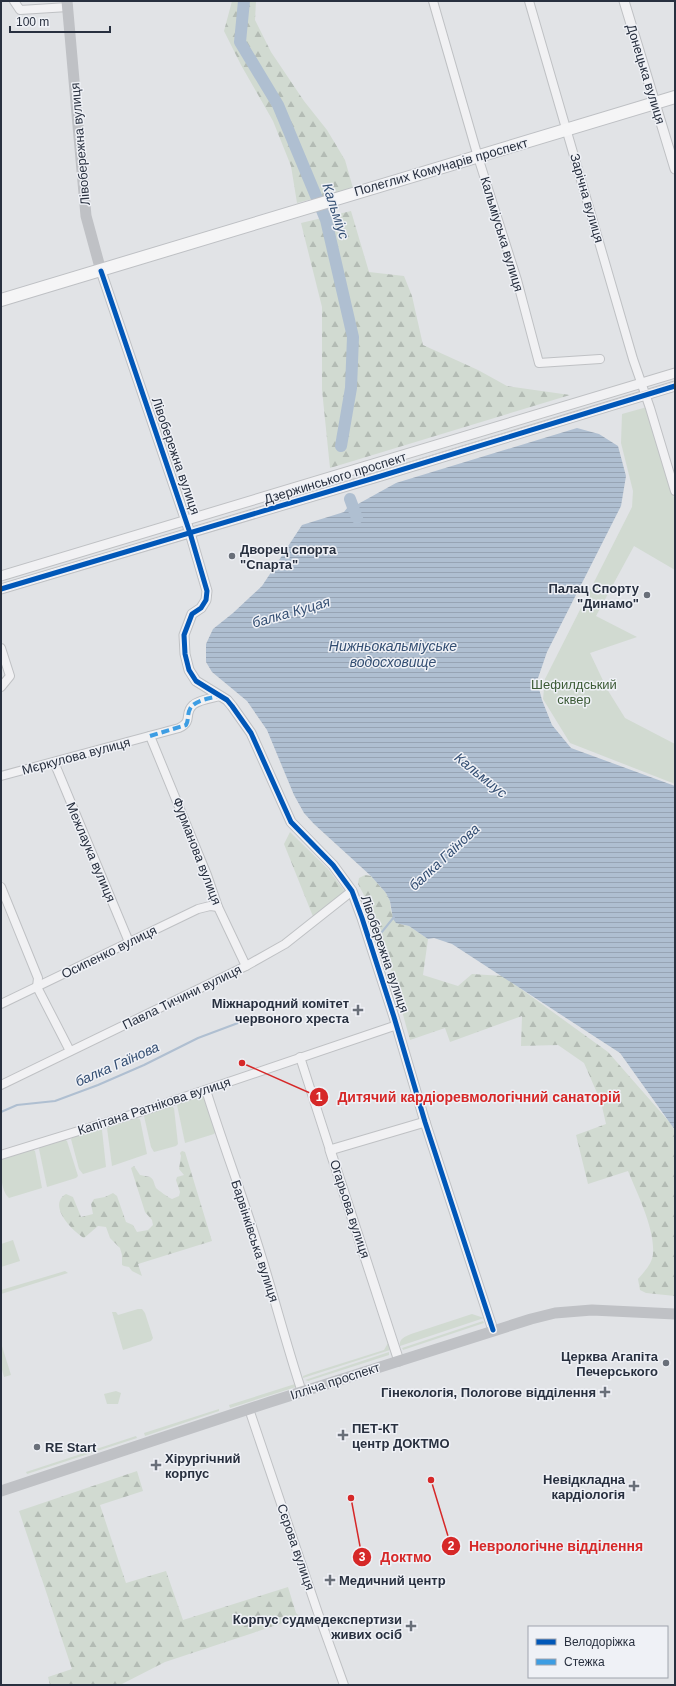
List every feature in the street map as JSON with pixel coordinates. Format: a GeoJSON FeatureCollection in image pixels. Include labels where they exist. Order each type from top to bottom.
{"type":"FeatureCollection","features":[{"type":"Feature","properties":{"kind":"main road","name":"Лівобережна вулиця"},"geometry":{"type":"LineString","coordinates":[[68,4],[86,216],[101,271]]}},
{"type":"Feature","properties":{"kind":"main road","name":"Полеглих Комунарів проспект"},"geometry":{"type":"LineString","coordinates":[[1,300],[675,97]]}},
{"type":"Feature","properties":{"kind":"main road","name":"Ілліча проспект"},"geometry":{"type":"LineString","coordinates":[[1,1491],[249,1409],[531,1319],[571,1311],[592,1310],[675,1314]]}},
{"type":"Feature","properties":{"kind":"street"},"geometry":{"type":"LineString","coordinates":[[14,1],[20,10],[68,4]]}},
{"type":"Feature","properties":{"kind":"street","name":"Кальміуська вулиця"},"geometry":{"type":"LineString","coordinates":[[433,1],[478,157],[517,280],[539,363],[600,359]]}},
{"type":"Feature","properties":{"kind":"street","name":"Зарічна вулиця"},"geometry":{"type":"LineString","coordinates":[[529,1],[633,359],[646,395]]}},
{"type":"Feature","properties":{"kind":"street","name":"Донецька вулиця"},"geometry":{"type":"LineString","coordinates":[[624,1],[675,169]]}},
{"type":"Feature","properties":{"kind":"street","name":"Лівобережна вулиця"},"geometry":{"type":"LineString","coordinates":[[101,271],[186,520],[207,591],[204,604],[192,614],[184,635],[185,654],[192,677],[232,706],[251,733],[291,822],[333,865],[352,891],[397,1025],[425,1122],[493,1330]]}},
{"type":"Feature","properties":{"kind":"street","name":"Дзержинського проспект"},"geometry":{"type":"LineString","coordinates":[[1,576],[675,373]]}},
{"type":"Feature","properties":{"kind":"street","name":"Дзержинського проспект"},"geometry":{"type":"LineString","coordinates":[[1,589],[381,476],[675,386]]}},
{"type":"Feature","properties":{"kind":"street"},"geometry":{"type":"LineString","coordinates":[[646,395],[675,491]]}},
{"type":"Feature","properties":{"kind":"street"},"geometry":{"type":"LineString","coordinates":[[1,648],[10,676],[1,687]]}},
{"type":"Feature","properties":{"kind":"street","name":"Мєркулова вулиця"},"geometry":{"type":"LineString","coordinates":[[1,776],[186,725],[193,704],[220,696]]}},
{"type":"Feature","properties":{"kind":"street","name":"Фурманова вулиця"},"geometry":{"type":"LineString","coordinates":[[150,736],[207,875],[218,907],[246,966]]}},
{"type":"Feature","properties":{"kind":"street","name":"Межлаука вулиця"},"geometry":{"type":"LineString","coordinates":[[54,762],[129,942]]}},
{"type":"Feature","properties":{"kind":"street"},"geometry":{"type":"LineString","coordinates":[[1,886],[38,978],[37,987],[70,1051]]}},
{"type":"Feature","properties":{"kind":"street","name":"Павла Тичини вулиця"},"geometry":{"type":"LineString","coordinates":[[1,1085],[246,966],[285,944],[352,891]]}},
{"type":"Feature","properties":{"kind":"street","name":"Осипенко вулиця"},"geometry":{"type":"LineString","coordinates":[[1,1004],[198,909],[210,906],[218,907]]}},
{"type":"Feature","properties":{"kind":"street","name":"Капітана Ратнікова вулиця"},"geometry":{"type":"LineString","coordinates":[[1,1154],[140,1112],[397,1025]]}},
{"type":"Feature","properties":{"kind":"street","name":"Огарьова вулиця"},"geometry":{"type":"LineString","coordinates":[[300,1057],[399,1361]]}},
{"type":"Feature","properties":{"kind":"street","name":"Барвінківська вулиця"},"geometry":{"type":"LineString","coordinates":[[206,1090],[220,1136],[261,1254],[280,1323],[302,1392]]}},
{"type":"Feature","properties":{"kind":"street"},"geometry":{"type":"LineString","coordinates":[[330,1150],[425,1122]]}},
{"type":"Feature","properties":{"kind":"street","name":"Сєрова вулиця"},"geometry":{"type":"LineString","coordinates":[[249,1409],[344,1685]]}},
{"type":"Feature","properties":{"kind":"green space"},"geometry":{"type":"Polygon","coordinates":[[[232,1],[256,1],[255,20],[271,52],[304,101],[327,130],[345,160],[353,188],[297,203],[291,166],[273,121],[241,65],[224,31],[232,1]]]}},
{"type":"Feature","properties":{"kind":"green space"},"geometry":{"type":"Polygon","coordinates":[[[351,211],[369,272],[404,276],[412,296],[423,345],[478,370],[507,386],[570,395],[330,468],[322,390],[322,307],[301,223],[351,211]]]}},
{"type":"Feature","properties":{"kind":"green space","name":"Шефилдський сквер"},"geometry":{"type":"Polygon","coordinates":[[[647,407],[675,501],[675,570],[634,546],[596,616],[637,637],[590,653],[607,689],[625,718],[675,744],[675,784],[570,743],[543,699],[545,679],[632,507],[633,491],[621,443],[622,414],[647,407]]]}},
{"type":"Feature","properties":{"kind":"green space"},"geometry":{"type":"Polygon","coordinates":[[[290,832],[328,869],[346,893],[314,919],[284,844],[290,832]]]}},
{"type":"Feature","properties":{"kind":"green space"},"geometry":{"type":"Polygon","coordinates":[[[365,875],[371,876],[386,893],[390,901],[391,911],[400,924],[409,926],[428,939],[423,975],[458,986],[472,974],[503,976],[608,1052],[672,1125],[675,1132],[675,1296],[646,1293],[640,1290],[638,1279],[652,1260],[653,1243],[645,1211],[628,1171],[588,1184],[576,1135],[606,1124],[601,1102],[584,1063],[558,1045],[521,1046],[522,1016],[450,1042],[445,1028],[410,1040],[382,940],[358,884],[359,878],[365,875]]]}},
{"type":"Feature","properties":{"kind":"green space"},"geometry":{"type":"Polygon","coordinates":[[[204,1095],[216,1131],[214,1134],[185,1143],[177,1105],[178,1103],[204,1095]]]}},
{"type":"Feature","properties":{"kind":"green space"},"geometry":{"type":"Polygon","coordinates":[[[171,1106],[174,1108],[178,1144],[176,1146],[154,1152],[151,1147],[144,1116],[171,1106]]]}},
{"type":"Feature","properties":{"kind":"green space"},"geometry":{"type":"Polygon","coordinates":[[[137,1118],[140,1119],[147,1154],[112,1166],[107,1128],[137,1118]]]}},
{"type":"Feature","properties":{"kind":"green space"},"geometry":{"type":"Polygon","coordinates":[[[99,1129],[102,1130],[106,1167],[83,1174],[79,1169],[71,1139],[73,1137],[99,1129]]]}},
{"type":"Feature","properties":{"kind":"green space"},"geometry":{"type":"Polygon","coordinates":[[[64,1139],[67,1141],[78,1176],[76,1178],[47,1187],[39,1149],[41,1146],[64,1139]]]}},
{"type":"Feature","properties":{"kind":"green space"},"geometry":{"type":"Polygon","coordinates":[[[32,1149],[35,1151],[42,1188],[9,1198],[3,1185],[1,1158],[32,1149]]]}},
{"type":"Feature","properties":{"kind":"green space"},"geometry":{"type":"Polygon","coordinates":[[[182,1151],[185,1152],[212,1241],[138,1264],[142,1276],[132,1271],[129,1267],[122,1265],[120,1248],[110,1238],[106,1227],[98,1226],[84,1238],[73,1230],[63,1218],[59,1205],[61,1199],[66,1194],[73,1197],[81,1217],[93,1214],[91,1204],[94,1199],[105,1197],[113,1193],[117,1196],[126,1222],[133,1225],[137,1232],[148,1230],[153,1225],[152,1220],[145,1212],[131,1168],[134,1166],[140,1175],[151,1178],[156,1188],[172,1199],[179,1196],[180,1192],[176,1180],[177,1177],[184,1175],[179,1169],[180,1153],[182,1151]]]}},
{"type":"Feature","properties":{"kind":"green space"},"geometry":{"type":"Polygon","coordinates":[[[13,1240],[20,1261],[1,1267],[1,1244],[13,1240]]]}},
{"type":"Feature","properties":{"kind":"green space"},"geometry":{"type":"Polygon","coordinates":[[[65,1271],[68,1273],[1,1294],[1,1290],[65,1271]]]}},
{"type":"Feature","properties":{"kind":"green space"},"geometry":{"type":"Polygon","coordinates":[[[142,1309],[145,1313],[153,1338],[151,1341],[123,1350],[112,1312],[116,1312],[118,1315],[142,1309]]]}},
{"type":"Feature","properties":{"kind":"green space"},"geometry":{"type":"Polygon","coordinates":[[[472,1314],[484,1318],[400,1346],[401,1339],[411,1334],[472,1314]]]}},
{"type":"Feature","properties":{"kind":"green space"},"geometry":{"type":"Polygon","coordinates":[[[483,1321],[484,1323],[403,1350],[402,1348],[483,1321]]]}},
{"type":"Feature","properties":{"kind":"green space"},"geometry":{"type":"Polygon","coordinates":[[[1,1343],[11,1375],[4,1377],[1,1366],[1,1343]]]}},
{"type":"Feature","properties":{"kind":"green space"},"geometry":{"type":"Polygon","coordinates":[[[388,1343],[390,1350],[303,1378],[303,1376],[311,1373],[384,1350],[388,1343]]]}},
{"type":"Feature","properties":{"kind":"green space"},"geometry":{"type":"Polygon","coordinates":[[[389,1352],[389,1355],[308,1381],[305,1380],[389,1352]]]}},
{"type":"Feature","properties":{"kind":"green space"},"geometry":{"type":"Polygon","coordinates":[[[295,1384],[296,1387],[230,1408],[229,1405],[295,1384]]]}},
{"type":"Feature","properties":{"kind":"green space"},"geometry":{"type":"Polygon","coordinates":[[[116,1391],[121,1393],[118,1404],[107,1404],[104,1394],[116,1391]]]}},
{"type":"Feature","properties":{"kind":"green space"},"geometry":{"type":"Polygon","coordinates":[[[219,1409],[219,1411],[145,1436],[144,1433],[219,1409]]]}},
{"type":"Feature","properties":{"kind":"green space"},"geometry":{"type":"Polygon","coordinates":[[[136,1436],[137,1438],[27,1474],[26,1472],[136,1436]]]}},
{"type":"Feature","properties":{"kind":"green space"},"geometry":{"type":"Polygon","coordinates":[[[137,1471],[143,1491],[100,1505],[126,1583],[166,1571],[183,1620],[288,1587],[296,1613],[301,1617],[165,1662],[120,1685],[50,1685],[48,1677],[72,1669],[19,1511],[137,1471]]]}},
{"type":"Feature","properties":{"kind":"water","name":"Нижньокальміуське водосховище"},"geometry":{"type":"Polygon","coordinates":[[[577,428],[599,434],[618,446],[626,476],[621,506],[547,652],[537,681],[542,700],[552,725],[571,748],[675,786],[675,1130],[620,1053],[452,944],[434,938],[428,939],[409,926],[396,923],[393,919],[390,901],[386,893],[371,876],[304,813],[294,795],[267,730],[247,701],[212,672],[206,662],[206,644],[213,629],[262,586],[302,525],[344,512],[351,503],[358,504],[396,483],[577,428]]]}},
{"type":"Feature","properties":{"kind":"waterway","name":"Кальміус"},"geometry":{"type":"LineString","coordinates":[[244,1],[240,42],[278,105],[326,220],[353,337],[351,388],[341,446]]}},
{"type":"Feature","properties":{"kind":"waterway","name":"Кальмиус"},"geometry":{"type":"LineString","coordinates":[[350,499],[357,518]]}},
{"type":"Feature","properties":{"kind":"waterway"},"geometry":{"type":"LineString","coordinates":[[377,938],[394,917]]}},
{"type":"Feature","properties":{"kind":"waterway","name":"балка Гаїнова"},"geometry":{"type":"LineString","coordinates":[[1,1112],[17,1105],[55,1101],[98,1085],[144,1065],[198,1038],[238,1023]]}},
{"type":"Feature","properties":{"kind":"tram line"},"geometry":{"type":"LineString","coordinates":[[1,586],[675,382]]}},
{"type":"Feature","properties":{"kind":"marked path"},"geometry":{"type":"LineString","coordinates":[[150,736],[186,725],[189,711],[195,703],[220,696]]}},
{"type":"Feature","properties":{"kind":"cycle path"},"geometry":{"type":"LineString","coordinates":[[101,271],[190,533],[207,591],[206,600],[201,608],[192,614],[184,635],[185,654],[189,670],[196,681],[227,700],[232,706],[251,733],[291,822],[333,865],[352,891],[394,1017],[425,1122],[493,1330]]}},
{"type":"Feature","properties":{"kind":"cycle path"},"geometry":{"type":"LineString","coordinates":[[1,589],[381,476],[675,386]]}},
{"type":"Feature","properties":{"kind":"place","name":"Дворец спорта \"Спарта\""},"geometry":{"type":"Point","coordinates":[232,556]}},
{"type":"Feature","properties":{"kind":"place","name":"Палац Спорту \"Динамо\""},"geometry":{"type":"Point","coordinates":[647,595]}},
{"type":"Feature","properties":{"kind":"place","name":"Міжнародний комітет червоного хреста"},"geometry":{"type":"Point","coordinates":[358,1010]}},
{"type":"Feature","properties":{"kind":"place","name":"Дитячий кардіоревмологічний санаторій"},"geometry":{"type":"Point","coordinates":[242,1063]}},
{"type":"Feature","properties":{"kind":"place","name":"Церква Агапіта Печерського"},"geometry":{"type":"Point","coordinates":[666,1363]}},
{"type":"Feature","properties":{"kind":"place","name":"Гінекологія, Пологове відділення"},"geometry":{"type":"Point","coordinates":[605,1392]}},
{"type":"Feature","properties":{"kind":"place","name":"ПЕТ-КТ центр ДОКТМО"},"geometry":{"type":"Point","coordinates":[343,1435]}},
{"type":"Feature","properties":{"kind":"place","name":"RE Start"},"geometry":{"type":"Point","coordinates":[37,1447]}},
{"type":"Feature","properties":{"kind":"place","name":"Хірургічний корпус"},"geometry":{"type":"Point","coordinates":[156,1465]}},
{"type":"Feature","properties":{"kind":"place","name":"Неврологічне відділення"},"geometry":{"type":"Point","coordinates":[431,1480]}},
{"type":"Feature","properties":{"kind":"place","name":"Невідкладна кардіологія"},"geometry":{"type":"Point","coordinates":[634,1486]}},
{"type":"Feature","properties":{"kind":"place","name":"Доктмо"},"geometry":{"type":"Point","coordinates":[351,1498]}},
{"type":"Feature","properties":{"kind":"place","name":"Медичний центр"},"geometry":{"type":"Point","coordinates":[330,1580]}},
{"type":"Feature","properties":{"kind":"place","name":"Корпус судмедекспертизи живих осіб"},"geometry":{"type":"Point","coordinates":[411,1626]}},
{"type":"Feature","properties":{"kind":"water label","name":"балка Куцая"},"geometry":{"type":"Point","coordinates":[291,612]}}]}
